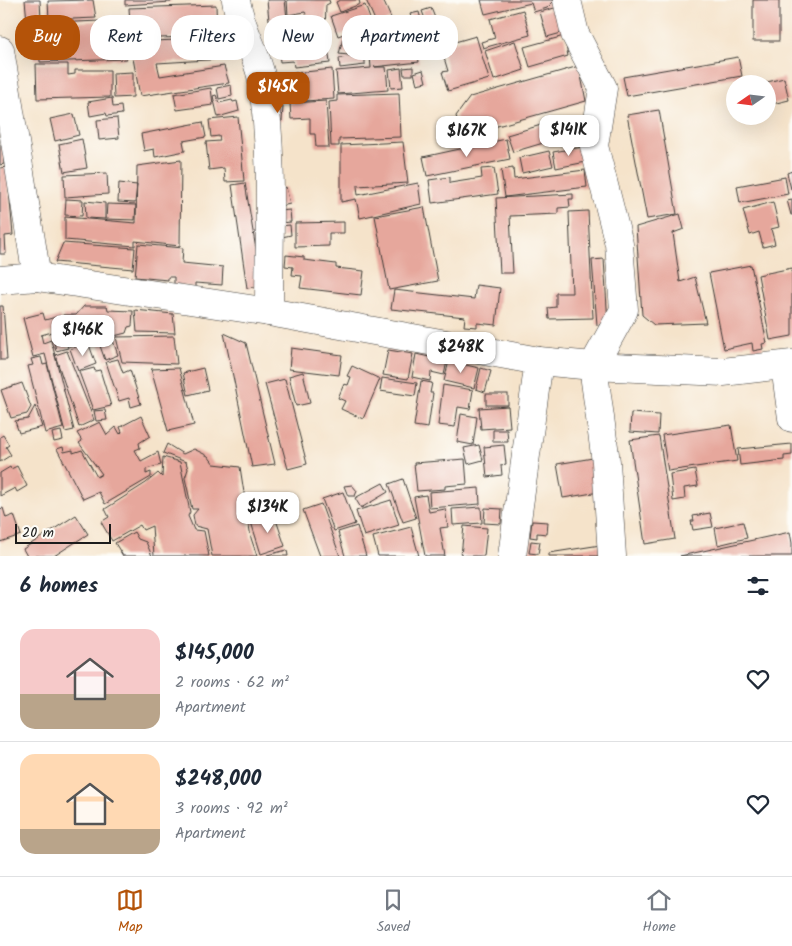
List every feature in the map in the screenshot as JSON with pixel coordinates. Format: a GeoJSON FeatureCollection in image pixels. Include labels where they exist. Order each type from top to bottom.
{"type":"FeatureCollection","features":[{"type":"Feature","properties":{"kind":"street"},"geometry":{"type":"LineString","coordinates":[[236,0],[238,12],[261,78],[263,96],[269,154],[269,312]]}},
{"type":"Feature","properties":{"kind":"street"},"geometry":{"type":"LineString","coordinates":[[566,0],[575,34],[603,88],[594,146],[619,244],[624,310],[593,366],[606,462],[612,556]]}},
{"type":"Feature","properties":{"kind":"street"},"geometry":{"type":"LineString","coordinates":[[0,50],[37,277]]}},
{"type":"Feature","properties":{"kind":"street"},"geometry":{"type":"LineString","coordinates":[[0,280],[37,277],[269,312],[539,361],[593,366],[723,372],[789,365],[792,418]]}},
{"type":"Feature","properties":{"kind":"street"},"geometry":{"type":"LineString","coordinates":[[512,556],[539,361]]}},
{"type":"Feature","properties":{"kind":"building"},"geometry":{"type":"Polygon","coordinates":[[[25,0],[40,0],[41,15],[26,15],[25,0]]]}},
{"type":"Feature","properties":{"kind":"building"},"geometry":{"type":"Polygon","coordinates":[[[93,0],[96,15],[90,15],[90,18],[80,19],[80,15],[49,15],[48,1],[93,0]]]}},
{"type":"Feature","properties":{"kind":"building"},"geometry":{"type":"Polygon","coordinates":[[[125,0],[171,0],[171,2],[125,5],[125,0]]]}},
{"type":"Feature","properties":{"kind":"building"},"geometry":{"type":"Polygon","coordinates":[[[267,0],[285,0],[287,15],[268,15],[267,0]]]}},
{"type":"Feature","properties":{"kind":"building"},"geometry":{"type":"Polygon","coordinates":[[[287,0],[329,0],[330,3],[326,5],[326,15],[306,15],[305,12],[288,15],[287,0]]]}},
{"type":"Feature","properties":{"kind":"building"},"geometry":{"type":"Polygon","coordinates":[[[340,0],[359,0],[360,4],[340,12],[336,2],[340,0]]]}},
{"type":"Feature","properties":{"kind":"building"},"geometry":{"type":"Polygon","coordinates":[[[366,0],[383,0],[390,15],[373,15],[366,0]]]}},
{"type":"Feature","properties":{"kind":"building"},"geometry":{"type":"Polygon","coordinates":[[[481,0],[552,0],[553,2],[547,8],[534,12],[531,3],[485,14],[481,0]]]}},
{"type":"Feature","properties":{"kind":"building"},"geometry":{"type":"Polygon","coordinates":[[[753,0],[779,0],[779,41],[753,41],[753,0]]]}},
{"type":"Feature","properties":{"kind":"building"},"geometry":{"type":"Polygon","coordinates":[[[216,5],[216,15],[171,15],[171,38],[161,38],[161,15],[129,15],[129,8],[216,5]]]}},
{"type":"Feature","properties":{"kind":"building"},"geometry":{"type":"Polygon","coordinates":[[[365,5],[369,15],[342,15],[342,35],[338,36],[332,16],[365,5]]]}},
{"type":"Feature","properties":{"kind":"building"},"geometry":{"type":"Polygon","coordinates":[[[558,7],[565,32],[547,37],[540,12],[558,7]]]}},
{"type":"Feature","properties":{"kind":"building"},"geometry":{"type":"Polygon","coordinates":[[[431,8],[434,15],[424,15],[422,11],[431,8]]]}},
{"type":"Feature","properties":{"kind":"building"},"geometry":{"type":"Polygon","coordinates":[[[523,10],[530,35],[483,48],[481,42],[495,38],[490,19],[523,10]]]}},
{"type":"Feature","properties":{"kind":"building"},"geometry":{"type":"Polygon","coordinates":[[[419,12],[420,15],[410,15],[419,12]]]}},
{"type":"Feature","properties":{"kind":"building"},"geometry":{"type":"Polygon","coordinates":[[[90,21],[90,60],[98,60],[40,62],[40,60],[80,60],[80,22],[90,21]]]}},
{"type":"Feature","properties":{"kind":"building"},"geometry":{"type":"Polygon","coordinates":[[[476,36],[489,79],[448,91],[442,72],[448,71],[445,60],[458,60],[458,41],[476,36]]]}},
{"type":"Feature","properties":{"kind":"building"},"geometry":{"type":"Polygon","coordinates":[[[564,36],[568,56],[530,67],[524,47],[564,36]]]}},
{"type":"Feature","properties":{"kind":"building"},"geometry":{"type":"Polygon","coordinates":[[[171,40],[171,60],[207,60],[157,63],[160,76],[224,66],[229,83],[140,96],[133,60],[161,60],[161,41],[171,40]]]}},
{"type":"Feature","properties":{"kind":"building"},"geometry":{"type":"Polygon","coordinates":[[[515,41],[524,70],[494,80],[485,51],[515,41]]]}},
{"type":"Feature","properties":{"kind":"building"},"geometry":{"type":"Polygon","coordinates":[[[342,42],[342,54],[339,54],[342,42]]]}},
{"type":"Feature","properties":{"kind":"building"},"geometry":{"type":"Polygon","coordinates":[[[738,57],[742,75],[726,75],[726,79],[627,96],[623,77],[738,57]]]}},
{"type":"Feature","properties":{"kind":"building"},"geometry":{"type":"Polygon","coordinates":[[[339,58],[342,58],[342,60],[365,60],[365,65],[340,68],[339,58]]]}},
{"type":"Feature","properties":{"kind":"building"},"geometry":{"type":"Polygon","coordinates":[[[280,60],[330,60],[330,63],[294,67],[293,61],[280,62],[280,60]]]}},
{"type":"Feature","properties":{"kind":"building"},"geometry":{"type":"Polygon","coordinates":[[[370,60],[419,60],[419,62],[374,67],[386,67],[388,90],[338,94],[336,71],[371,68],[370,60]]]}},
{"type":"Feature","properties":{"kind":"building"},"geometry":{"type":"Polygon","coordinates":[[[36,64],[68,64],[68,75],[75,74],[75,70],[110,70],[110,97],[37,99],[36,64]]]}},
{"type":"Feature","properties":{"kind":"building"},"geometry":{"type":"Polygon","coordinates":[[[579,66],[586,101],[462,136],[456,116],[470,97],[579,66]]]}},
{"type":"Feature","properties":{"kind":"building"},"geometry":{"type":"Polygon","coordinates":[[[413,67],[413,75],[404,75],[403,68],[413,67]]]}},
{"type":"Feature","properties":{"kind":"building"},"geometry":{"type":"Polygon","coordinates":[[[401,68],[403,87],[391,88],[389,70],[401,68]]]}},
{"type":"Feature","properties":{"kind":"building"},"geometry":{"type":"Polygon","coordinates":[[[332,69],[334,99],[291,102],[287,74],[332,69]]]}},
{"type":"Feature","properties":{"kind":"building"},"geometry":{"type":"Polygon","coordinates":[[[423,70],[426,82],[417,84],[414,73],[423,70]]]}},
{"type":"Feature","properties":{"kind":"building"},"geometry":{"type":"Polygon","coordinates":[[[133,72],[133,97],[114,98],[113,73],[133,72]]]}},
{"type":"Feature","properties":{"kind":"building"},"geometry":{"type":"Polygon","coordinates":[[[784,78],[789,100],[776,103],[776,80],[784,78]]]}},
{"type":"Feature","properties":{"kind":"building"},"geometry":{"type":"Polygon","coordinates":[[[231,85],[232,96],[219,99],[217,88],[231,85]]]}},
{"type":"Feature","properties":{"kind":"building"},"geometry":{"type":"Polygon","coordinates":[[[211,88],[213,105],[177,110],[174,94],[211,88]]]}},
{"type":"Feature","properties":{"kind":"building"},"geometry":{"type":"Polygon","coordinates":[[[399,93],[401,137],[339,139],[339,146],[331,146],[329,102],[337,101],[337,95],[399,93]]]}},
{"type":"Feature","properties":{"kind":"building"},"geometry":{"type":"Polygon","coordinates":[[[216,95],[219,103],[232,100],[233,102],[237,101],[239,111],[218,117],[213,96],[216,95]]]}},
{"type":"Feature","properties":{"kind":"building"},"geometry":{"type":"Polygon","coordinates":[[[112,98],[113,107],[121,106],[122,114],[107,116],[106,113],[90,116],[88,102],[112,98]]]}},
{"type":"Feature","properties":{"kind":"building"},"geometry":{"type":"Polygon","coordinates":[[[326,101],[329,147],[316,147],[315,134],[310,134],[310,118],[291,119],[290,103],[326,101]]]}},
{"type":"Feature","properties":{"kind":"building"},"geometry":{"type":"Polygon","coordinates":[[[274,107],[283,107],[282,121],[273,121],[274,107]]]}},
{"type":"Feature","properties":{"kind":"building"},"geometry":{"type":"Polygon","coordinates":[[[659,110],[677,214],[647,219],[627,115],[659,110]]]}},
{"type":"Feature","properties":{"kind":"building"},"geometry":{"type":"Polygon","coordinates":[[[74,114],[79,135],[55,141],[50,119],[74,114]]]}},
{"type":"Feature","properties":{"kind":"building"},"geometry":{"type":"Polygon","coordinates":[[[238,117],[244,181],[225,182],[224,168],[209,170],[206,142],[220,141],[219,136],[211,137],[209,120],[238,117]]]}},
{"type":"Feature","properties":{"kind":"building"},"geometry":{"type":"Polygon","coordinates":[[[117,118],[119,138],[99,140],[97,120],[117,118]]]}},
{"type":"Feature","properties":{"kind":"building"},"geometry":{"type":"Polygon","coordinates":[[[565,118],[570,135],[513,152],[507,135],[565,118]]]}},
{"type":"Feature","properties":{"kind":"building"},"geometry":{"type":"Polygon","coordinates":[[[203,122],[206,137],[183,141],[185,151],[155,157],[154,149],[144,151],[141,134],[203,122]]]}},
{"type":"Feature","properties":{"kind":"building"},"geometry":{"type":"Polygon","coordinates":[[[82,139],[87,168],[64,172],[59,144],[82,139]]]}},
{"type":"Feature","properties":{"kind":"building"},"geometry":{"type":"Polygon","coordinates":[[[506,139],[510,159],[427,176],[423,157],[506,139]]]}},
{"type":"Feature","properties":{"kind":"building"},"geometry":{"type":"Polygon","coordinates":[[[403,142],[408,183],[357,186],[358,195],[418,183],[421,204],[360,218],[356,199],[341,202],[341,145],[403,142]]]}},
{"type":"Feature","properties":{"kind":"building"},"geometry":{"type":"Polygon","coordinates":[[[0,145],[3,145],[4,164],[0,165],[0,145]]]}},
{"type":"Feature","properties":{"kind":"building"},"geometry":{"type":"Polygon","coordinates":[[[583,147],[586,162],[556,168],[553,152],[583,147]]]}},
{"type":"Feature","properties":{"kind":"building"},"geometry":{"type":"Polygon","coordinates":[[[549,151],[553,166],[522,173],[519,158],[549,151]]]}},
{"type":"Feature","properties":{"kind":"building"},"geometry":{"type":"Polygon","coordinates":[[[181,160],[180,246],[135,241],[135,246],[65,240],[65,217],[136,223],[137,166],[181,160]]]}},
{"type":"Feature","properties":{"kind":"building"},"geometry":{"type":"Polygon","coordinates":[[[7,167],[13,235],[5,236],[6,254],[0,254],[0,168],[7,167]]]}},
{"type":"Feature","properties":{"kind":"building"},"geometry":{"type":"Polygon","coordinates":[[[494,168],[498,194],[432,203],[429,180],[450,177],[450,183],[482,178],[481,169],[494,168]]]}},
{"type":"Feature","properties":{"kind":"building"},"geometry":{"type":"Polygon","coordinates":[[[513,168],[514,179],[585,170],[587,187],[505,197],[501,170],[513,168]]]}},
{"type":"Feature","properties":{"kind":"building"},"geometry":{"type":"Polygon","coordinates":[[[792,171],[792,189],[791,189],[787,173],[792,171]]]}},
{"type":"Feature","properties":{"kind":"building"},"geometry":{"type":"Polygon","coordinates":[[[107,173],[108,194],[65,197],[64,175],[107,173]]]}},
{"type":"Feature","properties":{"kind":"building"},"geometry":{"type":"Polygon","coordinates":[[[785,177],[788,194],[740,203],[737,186],[785,177]]]}},
{"type":"Feature","properties":{"kind":"building"},"geometry":{"type":"Polygon","coordinates":[[[119,183],[137,185],[135,203],[118,202],[119,183]]]}},
{"type":"Feature","properties":{"kind":"building"},"geometry":{"type":"Polygon","coordinates":[[[245,183],[262,286],[247,288],[232,185],[245,183]]]}},
{"type":"Feature","properties":{"kind":"building"},"geometry":{"type":"Polygon","coordinates":[[[286,187],[290,204],[277,207],[273,191],[286,187]]]}},
{"type":"Feature","properties":{"kind":"building"},"geometry":{"type":"Polygon","coordinates":[[[573,194],[573,199],[569,199],[570,207],[558,208],[558,214],[510,216],[513,273],[500,273],[496,198],[573,194]]]}},
{"type":"Feature","properties":{"kind":"building"},"geometry":{"type":"Polygon","coordinates":[[[66,199],[83,200],[82,216],[65,215],[66,199]]]}},
{"type":"Feature","properties":{"kind":"building"},"geometry":{"type":"Polygon","coordinates":[[[792,199],[792,215],[791,215],[787,200],[792,199]]]}},
{"type":"Feature","properties":{"kind":"building"},"geometry":{"type":"Polygon","coordinates":[[[85,201],[105,203],[105,219],[86,218],[85,201]]]}},
{"type":"Feature","properties":{"kind":"building"},"geometry":{"type":"Polygon","coordinates":[[[773,202],[779,227],[771,229],[775,244],[763,247],[759,232],[750,235],[743,210],[773,202]]]}},
{"type":"Feature","properties":{"kind":"building"},"geometry":{"type":"Polygon","coordinates":[[[107,204],[136,205],[135,220],[106,219],[107,204]]]}},
{"type":"Feature","properties":{"kind":"building"},"geometry":{"type":"Polygon","coordinates":[[[424,207],[438,281],[389,290],[375,216],[424,207]]]}},
{"type":"Feature","properties":{"kind":"building"},"geometry":{"type":"Polygon","coordinates":[[[290,210],[291,222],[280,223],[279,211],[290,210]]]}},
{"type":"Feature","properties":{"kind":"building"},"geometry":{"type":"Polygon","coordinates":[[[588,211],[593,318],[549,319],[548,308],[556,307],[556,293],[572,293],[569,212],[588,211]]]}},
{"type":"Feature","properties":{"kind":"building"},"geometry":{"type":"Polygon","coordinates":[[[680,214],[684,229],[673,233],[680,282],[695,277],[706,323],[654,325],[642,315],[636,227],[680,214]]]}},
{"type":"Feature","properties":{"kind":"building"},"geometry":{"type":"Polygon","coordinates":[[[344,222],[344,233],[329,233],[329,246],[295,247],[295,223],[344,222]]]}},
{"type":"Feature","properties":{"kind":"building"},"geometry":{"type":"Polygon","coordinates":[[[290,225],[291,235],[282,237],[280,226],[290,225]]]}},
{"type":"Feature","properties":{"kind":"building"},"geometry":{"type":"Polygon","coordinates":[[[63,243],[135,248],[133,269],[55,262],[63,243]]]}},
{"type":"Feature","properties":{"kind":"building"},"geometry":{"type":"Polygon","coordinates":[[[138,244],[183,248],[182,263],[223,267],[222,285],[195,283],[195,287],[174,285],[174,277],[168,277],[168,280],[135,277],[138,244]]]}},
{"type":"Feature","properties":{"kind":"building"},"geometry":{"type":"Polygon","coordinates":[[[286,255],[304,257],[304,260],[336,264],[336,268],[364,271],[361,295],[300,288],[302,276],[292,275],[293,267],[285,266],[286,255]]]}},
{"type":"Feature","properties":{"kind":"building"},"geometry":{"type":"Polygon","coordinates":[[[604,259],[608,324],[597,325],[592,260],[604,259]]]}},
{"type":"Feature","properties":{"kind":"building"},"geometry":{"type":"Polygon","coordinates":[[[751,265],[767,343],[762,344],[763,349],[753,351],[752,343],[724,349],[709,273],[751,265]]]}},
{"type":"Feature","properties":{"kind":"building"},"geometry":{"type":"Polygon","coordinates":[[[792,268],[792,336],[770,340],[758,275],[792,268]]]}},
{"type":"Feature","properties":{"kind":"building"},"geometry":{"type":"Polygon","coordinates":[[[476,285],[500,288],[496,325],[477,323],[477,327],[464,326],[465,317],[391,309],[394,290],[474,299],[476,285]]]}},
{"type":"Feature","properties":{"kind":"building"},"geometry":{"type":"Polygon","coordinates":[[[0,306],[3,306],[7,360],[0,360],[0,306]]]}},
{"type":"Feature","properties":{"kind":"building"},"geometry":{"type":"Polygon","coordinates":[[[84,306],[107,306],[108,310],[133,311],[132,326],[128,327],[126,333],[98,340],[95,336],[98,334],[88,335],[90,340],[69,346],[63,315],[76,315],[84,306]]]}},
{"type":"Feature","properties":{"kind":"building"},"geometry":{"type":"Polygon","coordinates":[[[135,310],[173,314],[175,333],[137,332],[135,310]]]}},
{"type":"Feature","properties":{"kind":"building"},"geometry":{"type":"Polygon","coordinates":[[[43,313],[45,320],[60,316],[68,348],[56,351],[52,332],[41,335],[43,343],[51,340],[74,430],[65,432],[45,354],[33,357],[23,318],[43,313]]]}},
{"type":"Feature","properties":{"kind":"building"},"geometry":{"type":"Polygon","coordinates":[[[224,333],[246,343],[275,464],[252,467],[224,333]]]}},
{"type":"Feature","properties":{"kind":"building"},"geometry":{"type":"Polygon","coordinates":[[[174,336],[177,364],[122,362],[116,337],[174,336]]]}},
{"type":"Feature","properties":{"kind":"building"},"geometry":{"type":"Polygon","coordinates":[[[112,338],[118,355],[105,360],[99,343],[112,338]]]}},
{"type":"Feature","properties":{"kind":"building"},"geometry":{"type":"Polygon","coordinates":[[[88,342],[96,364],[78,371],[70,349],[88,342]]]}},
{"type":"Feature","properties":{"kind":"building"},"geometry":{"type":"Polygon","coordinates":[[[291,348],[342,355],[339,375],[289,369],[291,348]]]}},
{"type":"Feature","properties":{"kind":"building"},"geometry":{"type":"Polygon","coordinates":[[[388,350],[413,354],[408,379],[383,375],[388,350]]]}},
{"type":"Feature","properties":{"kind":"building"},"geometry":{"type":"Polygon","coordinates":[[[67,351],[94,420],[79,427],[55,355],[67,351]]]}},
{"type":"Feature","properties":{"kind":"building"},"geometry":{"type":"Polygon","coordinates":[[[416,354],[447,361],[444,375],[431,372],[430,381],[412,377],[416,354]]]}},
{"type":"Feature","properties":{"kind":"building"},"geometry":{"type":"Polygon","coordinates":[[[41,357],[43,365],[47,364],[63,428],[45,433],[28,366],[33,365],[31,359],[41,357]]]}},
{"type":"Feature","properties":{"kind":"building"},"geometry":{"type":"Polygon","coordinates":[[[118,359],[123,373],[130,370],[141,404],[131,407],[129,398],[119,401],[106,362],[118,359]]]}},
{"type":"Feature","properties":{"kind":"building"},"geometry":{"type":"Polygon","coordinates":[[[449,361],[479,368],[474,388],[444,381],[449,361]]]}},
{"type":"Feature","properties":{"kind":"building"},"geometry":{"type":"Polygon","coordinates":[[[352,366],[380,379],[363,419],[341,409],[345,401],[338,398],[344,384],[348,385],[351,377],[347,376],[352,366]]]}},
{"type":"Feature","properties":{"kind":"building"},"geometry":{"type":"Polygon","coordinates":[[[94,368],[95,371],[100,370],[111,406],[93,410],[79,372],[94,368]]]}},
{"type":"Feature","properties":{"kind":"building"},"geometry":{"type":"Polygon","coordinates":[[[179,368],[194,425],[168,431],[151,369],[179,368]]]}},
{"type":"Feature","properties":{"kind":"building"},"geometry":{"type":"Polygon","coordinates":[[[203,368],[208,390],[188,395],[183,373],[203,368]]]}},
{"type":"Feature","properties":{"kind":"building"},"geometry":{"type":"Polygon","coordinates":[[[481,368],[491,371],[485,392],[476,389],[481,368]]]}},
{"type":"Feature","properties":{"kind":"building"},"geometry":{"type":"Polygon","coordinates":[[[303,372],[310,403],[296,406],[289,376],[303,372]]]}},
{"type":"Feature","properties":{"kind":"building"},"geometry":{"type":"Polygon","coordinates":[[[382,378],[417,383],[415,396],[380,391],[382,378]]]}},
{"type":"Feature","properties":{"kind":"building"},"geometry":{"type":"Polygon","coordinates":[[[285,379],[307,464],[288,469],[265,384],[285,379]]]}},
{"type":"Feature","properties":{"kind":"building"},"geometry":{"type":"Polygon","coordinates":[[[421,381],[432,383],[430,393],[433,393],[428,428],[414,426],[421,381]]]}},
{"type":"Feature","properties":{"kind":"building"},"geometry":{"type":"Polygon","coordinates":[[[22,383],[31,407],[27,414],[11,418],[1,390],[22,383]]]}},
{"type":"Feature","properties":{"kind":"building"},"geometry":{"type":"Polygon","coordinates":[[[443,385],[473,390],[470,409],[458,407],[455,427],[438,425],[443,385]]]}},
{"type":"Feature","properties":{"kind":"building"},"geometry":{"type":"Polygon","coordinates":[[[486,394],[508,394],[508,405],[486,405],[486,394]]]}},
{"type":"Feature","properties":{"kind":"building"},"geometry":{"type":"Polygon","coordinates":[[[35,406],[42,427],[19,433],[15,421],[28,419],[35,406]]]}},
{"type":"Feature","properties":{"kind":"building"},"geometry":{"type":"Polygon","coordinates":[[[508,406],[510,427],[481,429],[479,408],[508,406]]]}},
{"type":"Feature","properties":{"kind":"building"},"geometry":{"type":"Polygon","coordinates":[[[105,410],[107,420],[96,421],[94,411],[105,410]]]}},
{"type":"Feature","properties":{"kind":"building"},"geometry":{"type":"Polygon","coordinates":[[[631,413],[659,415],[658,434],[630,432],[631,413]]]}},
{"type":"Feature","properties":{"kind":"building"},"geometry":{"type":"Polygon","coordinates":[[[461,414],[477,417],[473,445],[457,442],[461,414]]]}},
{"type":"Feature","properties":{"kind":"building"},"geometry":{"type":"Polygon","coordinates":[[[141,416],[150,436],[139,443],[140,448],[135,450],[141,461],[158,452],[161,465],[146,469],[146,474],[151,472],[151,477],[105,504],[99,492],[83,499],[57,449],[63,447],[64,452],[73,450],[73,453],[82,450],[97,477],[102,474],[79,443],[82,441],[77,433],[100,422],[107,435],[116,427],[120,434],[122,432],[120,427],[141,416]]]}},
{"type":"Feature","properties":{"kind":"building"},"geometry":{"type":"Polygon","coordinates":[[[731,425],[737,461],[668,471],[662,435],[731,425]]]}},
{"type":"Feature","properties":{"kind":"building"},"geometry":{"type":"Polygon","coordinates":[[[493,430],[507,430],[508,442],[493,442],[493,430]]]}},
{"type":"Feature","properties":{"kind":"building"},"geometry":{"type":"Polygon","coordinates":[[[61,431],[63,440],[54,442],[52,433],[61,431]]]}},
{"type":"Feature","properties":{"kind":"building"},"geometry":{"type":"Polygon","coordinates":[[[3,435],[9,445],[6,447],[11,455],[0,462],[0,437],[3,435]]]}},
{"type":"Feature","properties":{"kind":"building"},"geometry":{"type":"Polygon","coordinates":[[[659,436],[675,539],[645,544],[630,440],[659,436]]]}},
{"type":"Feature","properties":{"kind":"building"},"geometry":{"type":"Polygon","coordinates":[[[167,444],[183,454],[194,449],[208,456],[214,464],[240,467],[251,538],[257,556],[212,556],[207,529],[195,526],[193,515],[198,509],[192,509],[185,478],[188,469],[186,462],[163,453],[167,444]]]}},
{"type":"Feature","properties":{"kind":"building"},"geometry":{"type":"Polygon","coordinates":[[[792,444],[792,455],[784,456],[784,460],[740,465],[738,449],[792,444]]]}},
{"type":"Feature","properties":{"kind":"building"},"geometry":{"type":"Polygon","coordinates":[[[479,445],[483,460],[468,464],[464,448],[479,445]]]}},
{"type":"Feature","properties":{"kind":"building"},"geometry":{"type":"Polygon","coordinates":[[[504,445],[506,464],[501,465],[502,475],[487,477],[484,447],[504,445]]]}},
{"type":"Feature","properties":{"kind":"building"},"geometry":{"type":"Polygon","coordinates":[[[163,457],[180,462],[190,512],[188,516],[194,530],[204,531],[209,556],[154,556],[152,526],[143,530],[140,525],[112,541],[101,522],[109,517],[105,509],[146,483],[158,473],[162,477],[163,457]]]}},
{"type":"Feature","properties":{"kind":"building"},"geometry":{"type":"Polygon","coordinates":[[[593,458],[599,492],[563,498],[557,464],[593,458]]]}},
{"type":"Feature","properties":{"kind":"building"},"geometry":{"type":"Polygon","coordinates":[[[465,459],[467,484],[445,486],[445,489],[417,491],[414,463],[465,459]]]}},
{"type":"Feature","properties":{"kind":"building"},"geometry":{"type":"Polygon","coordinates":[[[17,466],[27,486],[17,492],[15,488],[0,496],[0,473],[10,467],[11,469],[17,466]]]}},
{"type":"Feature","properties":{"kind":"building"},"geometry":{"type":"Polygon","coordinates":[[[695,470],[698,486],[684,488],[685,499],[673,501],[670,474],[695,470]]]}},
{"type":"Feature","properties":{"kind":"building"},"geometry":{"type":"Polygon","coordinates":[[[403,479],[416,518],[403,522],[389,484],[403,479]]]}},
{"type":"Feature","properties":{"kind":"building"},"geometry":{"type":"Polygon","coordinates":[[[383,483],[388,492],[361,508],[355,498],[383,483]]]}},
{"type":"Feature","properties":{"kind":"building"},"geometry":{"type":"Polygon","coordinates":[[[352,485],[357,491],[355,496],[348,496],[344,486],[352,485]]]}},
{"type":"Feature","properties":{"kind":"building"},"geometry":{"type":"Polygon","coordinates":[[[479,488],[480,504],[430,508],[429,492],[479,488]]]}},
{"type":"Feature","properties":{"kind":"building"},"geometry":{"type":"Polygon","coordinates":[[[343,492],[355,524],[334,531],[322,499],[343,492]]]}},
{"type":"Feature","properties":{"kind":"building"},"geometry":{"type":"Polygon","coordinates":[[[426,495],[429,512],[445,509],[448,527],[440,528],[445,556],[425,556],[414,497],[426,495]]]}},
{"type":"Feature","properties":{"kind":"building"},"geometry":{"type":"Polygon","coordinates":[[[391,500],[399,525],[364,536],[356,511],[391,500]]]}},
{"type":"Feature","properties":{"kind":"building"},"geometry":{"type":"Polygon","coordinates":[[[321,504],[340,556],[320,556],[303,510],[321,504]]]}},
{"type":"Feature","properties":{"kind":"building"},"geometry":{"type":"Polygon","coordinates":[[[481,507],[482,523],[453,525],[452,509],[481,507]]]}},
{"type":"Feature","properties":{"kind":"building"},"geometry":{"type":"Polygon","coordinates":[[[3,508],[6,518],[14,515],[21,535],[0,542],[0,509],[3,508]]]}},
{"type":"Feature","properties":{"kind":"building"},"geometry":{"type":"Polygon","coordinates":[[[485,508],[502,509],[501,524],[484,523],[485,508]]]}},
{"type":"Feature","properties":{"kind":"building"},"geometry":{"type":"Polygon","coordinates":[[[710,513],[713,527],[693,530],[691,521],[694,521],[693,516],[710,513]]]}},
{"type":"Feature","properties":{"kind":"building"},"geometry":{"type":"Polygon","coordinates":[[[274,514],[285,546],[261,554],[251,522],[274,514]]]}},
{"type":"Feature","properties":{"kind":"building"},"geometry":{"type":"Polygon","coordinates":[[[76,515],[88,534],[54,556],[27,556],[23,549],[76,515]]]}},
{"type":"Feature","properties":{"kind":"building"},"geometry":{"type":"Polygon","coordinates":[[[532,521],[548,522],[547,534],[537,533],[537,538],[530,537],[532,521]]]}},
{"type":"Feature","properties":{"kind":"building"},"geometry":{"type":"Polygon","coordinates":[[[743,522],[747,538],[718,545],[715,528],[743,522]]]}},
{"type":"Feature","properties":{"kind":"building"},"geometry":{"type":"Polygon","coordinates":[[[357,526],[366,556],[345,556],[338,532],[357,526]]]}},
{"type":"Feature","properties":{"kind":"building"},"geometry":{"type":"Polygon","coordinates":[[[464,526],[487,528],[484,556],[461,556],[464,526]]]}},
{"type":"Feature","properties":{"kind":"building"},"geometry":{"type":"Polygon","coordinates":[[[411,527],[419,556],[378,556],[373,537],[411,527]]]}},
{"type":"Feature","properties":{"kind":"building"},"geometry":{"type":"Polygon","coordinates":[[[134,532],[138,539],[146,542],[152,556],[123,556],[115,543],[134,532]]]}},
{"type":"Feature","properties":{"kind":"building"},"geometry":{"type":"Polygon","coordinates":[[[790,532],[792,556],[680,556],[790,532]]]}},
{"type":"Feature","properties":{"kind":"building"},"geometry":{"type":"Polygon","coordinates":[[[531,541],[540,542],[538,554],[529,553],[531,541]]]}},
{"type":"Feature","properties":{"kind":"building"},"geometry":{"type":"Polygon","coordinates":[[[607,544],[609,556],[549,556],[549,553],[607,544]]]}},
{"type":"Feature","properties":{"kind":"building"},"geometry":{"type":"Polygon","coordinates":[[[287,550],[288,556],[267,556],[267,555],[287,550]]]}}]}
